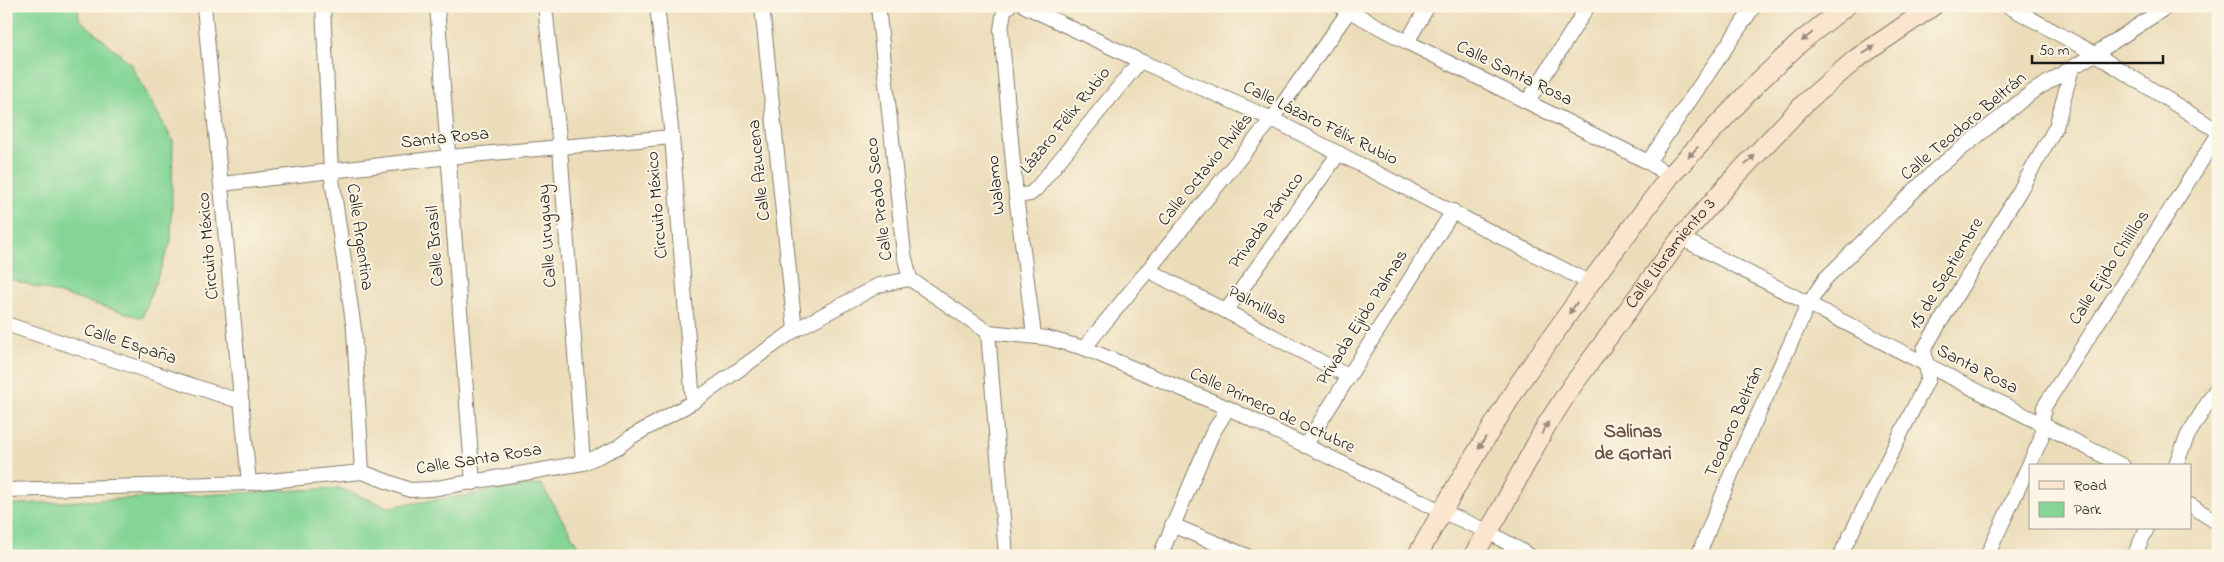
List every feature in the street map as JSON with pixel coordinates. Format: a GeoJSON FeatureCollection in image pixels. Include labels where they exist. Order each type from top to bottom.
{"type":"FeatureCollection","features":[{"type":"Feature","properties":{"kind":"street","name":"Circuito México"},"geometry":{"type":"LineString","coordinates":[[204,6],[249,483]]}},
{"type":"Feature","properties":{"kind":"street","name":"Calle Argentina"},"geometry":{"type":"LineString","coordinates":[[323,6],[331,172],[354,329],[362,472]]}},
{"type":"Feature","properties":{"kind":"street","name":"Calle Brasil"},"geometry":{"type":"LineString","coordinates":[[437,6],[472,483]]}},
{"type":"Feature","properties":{"kind":"street","name":"Calle Uruguay"},"geometry":{"type":"LineString","coordinates":[[545,6],[560,147],[582,463]]}},
{"type":"Feature","properties":{"kind":"street","name":"Circuito México"},"geometry":{"type":"LineString","coordinates":[[657,6],[672,137],[693,402]]}},
{"type":"Feature","properties":{"kind":"street","name":"Calle Azucena"},"geometry":{"type":"LineString","coordinates":[[762,6],[795,330]]}},
{"type":"Feature","properties":{"kind":"street","name":"Calle Prado Seco"},"geometry":{"type":"LineString","coordinates":[[878,6],[904,254],[910,278],[988,332]]}},
{"type":"Feature","properties":{"kind":"street","name":"Walamo"},"geometry":{"type":"LineString","coordinates":[[1009,6],[1004,10],[1001,30],[1016,196],[1034,336]]}},
{"type":"Feature","properties":{"kind":"street"},"geometry":{"type":"LineString","coordinates":[[1407,42],[1428,6]]}},
{"type":"Feature","properties":{"kind":"street"},"geometry":{"type":"LineString","coordinates":[[1528,101],[1588,6]]}},
{"type":"Feature","properties":{"kind":"street"},"geometry":{"type":"LineString","coordinates":[[1648,162],[1754,6]]}},
{"type":"Feature","properties":{"kind":"street"},"geometry":{"type":"LineString","coordinates":[[1417,556],[1441,511],[1520,382],[1590,283],[1670,176],[1758,82],[1803,40],[1846,6]]}},
{"type":"Feature","properties":{"kind":"street","name":"Calle Libramiento 3"},"geometry":{"type":"LineString","coordinates":[[1473,556],[1497,517],[1546,426],[1572,386],[1681,238],[1729,183],[1806,102],[1856,59],[1933,6]]}},
{"type":"Feature","properties":{"kind":"street"},"geometry":{"type":"LineString","coordinates":[[2008,6],[2095,54],[2218,131]]}},
{"type":"Feature","properties":{"kind":"street","name":"Calle Teodoro Beltrán"},"geometry":{"type":"LineString","coordinates":[[1808,305],[1825,279],[1935,170],[2032,92],[2095,54],[2168,6]]}},
{"type":"Feature","properties":{"kind":"street","name":"Calle Lázaro Félix Rubio"},"geometry":{"type":"LineString","coordinates":[[1027,7],[1140,61],[1272,119],[1590,283]]}},
{"type":"Feature","properties":{"kind":"street","name":"Calle Santa Rosa"},"geometry":{"type":"LineString","coordinates":[[1344,9],[1648,162],[1670,176]]}},
{"type":"Feature","properties":{"kind":"street","name":"Calle Octavio Avilés"},"geometry":{"type":"LineString","coordinates":[[1084,348],[1272,119],[1344,9]]}},
{"type":"Feature","properties":{"kind":"street","name":"Lázaro Félix Rubio"},"geometry":{"type":"LineString","coordinates":[[1016,196],[1030,194],[1036,189],[1140,61]]}},
{"type":"Feature","properties":{"kind":"street","name":"15 de Septiembre"},"geometry":{"type":"LineString","coordinates":[[1840,556],[1928,379],[1924,349],[2056,127],[2072,68]]}},
{"type":"Feature","properties":{"kind":"street","name":"Calle Ejido Chilillos"},"geometry":{"type":"LineString","coordinates":[[2029,464],[2041,438],[2044,407],[2218,135]]}},
{"type":"Feature","properties":{"kind":"street","name":"Santa Rosa"},"geometry":{"type":"LineString","coordinates":[[222,184],[448,156],[672,137]]}},
{"type":"Feature","properties":{"kind":"street","name":"Privada Pánuco"},"geometry":{"type":"LineString","coordinates":[[1226,311],[1339,153]]}},
{"type":"Feature","properties":{"kind":"street","name":"Privada Ejido Palmas"},"geometry":{"type":"LineString","coordinates":[[1305,446],[1453,211]]}},
{"type":"Feature","properties":{"kind":"street","name":"Santa Rosa"},"geometry":{"type":"LineString","coordinates":[[1681,238],[2119,464]]}},
{"type":"Feature","properties":{"kind":"street","name":"Palmillas"},"geometry":{"type":"LineString","coordinates":[[1148,270],[1348,376]]}},
{"type":"Feature","properties":{"kind":"street","name":"Calle Santa Rosa"},"geometry":{"type":"LineString","coordinates":[[6,490],[249,483],[362,472],[410,490],[431,490],[582,463],[618,447],[631,437],[693,402],[795,330],[879,285],[910,278]]}},
{"type":"Feature","properties":{"kind":"street","name":"Teodoro Beltrán"},"geometry":{"type":"LineString","coordinates":[[1698,556],[1732,472],[1808,305]]}},
{"type":"Feature","properties":{"kind":"street","name":"Calle España"},"geometry":{"type":"LineString","coordinates":[[6,324],[242,402]]}},
{"type":"Feature","properties":{"kind":"street"},"geometry":{"type":"LineString","coordinates":[[988,332],[1006,556]]}},
{"type":"Feature","properties":{"kind":"street","name":"Calle Primero de Octubre"},"geometry":{"type":"LineString","coordinates":[[988,332],[1034,336],[1084,348],[1228,408],[1441,511],[1487,531],[1530,556]]}},
{"type":"Feature","properties":{"kind":"street"},"geometry":{"type":"LineString","coordinates":[[2176,464],[2188,435],[2218,386]]}},
{"type":"Feature","properties":{"kind":"street"},"geometry":{"type":"LineString","coordinates":[[1160,556],[1212,434],[1228,408]]}},
{"type":"Feature","properties":{"kind":"street","name":"Calle Ejido Chilillos"},"geometry":{"type":"LineString","coordinates":[[1987,556],[2029,464]]}},
{"type":"Feature","properties":{"kind":"street"},"geometry":{"type":"LineString","coordinates":[[2192,506],[2218,523]]}},
{"type":"Feature","properties":{"kind":"street"},"geometry":{"type":"LineString","coordinates":[[1172,525],[1247,556]]}},
{"type":"Feature","properties":{"kind":"street"},"geometry":{"type":"LineString","coordinates":[[2134,556],[2146,530]]}},
{"type":"Feature","properties":{"kind":"green space"},"geometry":{"type":"Polygon","coordinates":[[[6,6],[78,6],[79,19],[130,63],[173,141],[171,241],[142,318],[6,278],[6,6]]]}},
{"type":"Feature","properties":{"kind":"green space"},"geometry":{"type":"Polygon","coordinates":[[[541,484],[584,556],[6,556],[6,506],[339,488],[388,507],[541,484]]]}},
{"type":"Feature","properties":{"kind":"district","name":"Salinas de Gortari"},"geometry":{"type":"Point","coordinates":[1633,443]}}]}
